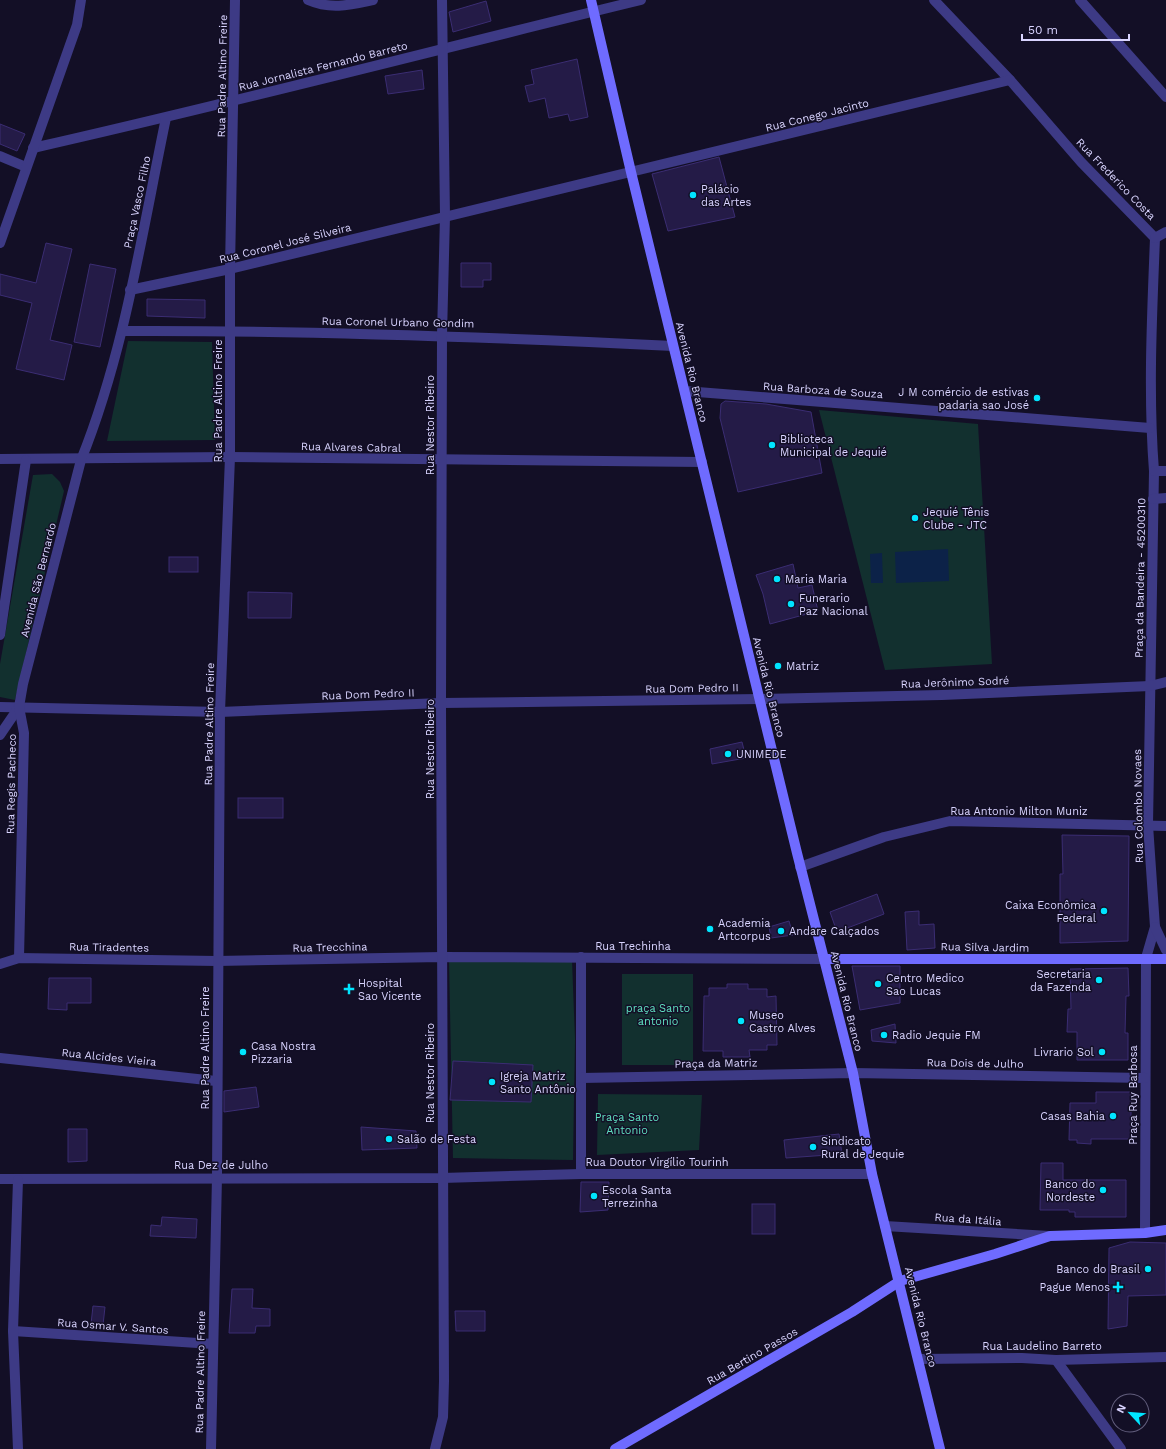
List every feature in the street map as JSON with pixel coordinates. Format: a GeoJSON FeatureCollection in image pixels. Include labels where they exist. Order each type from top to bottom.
{"type":"FeatureCollection","features":[{"type":"Feature","properties":{"kind":"main road","name":"Avenida Rio Branco"},"geometry":{"type":"LineString","coordinates":[[591,0],[673,346],[800,867],[852,1073],[872,1174],[900,1281],[940,1449]]}},
{"type":"Feature","properties":{"kind":"main road","name":"Rua Silva Jardim"},"geometry":{"type":"LineString","coordinates":[[824,959],[1166,959]]}},
{"type":"Feature","properties":{"kind":"main road","name":"Rua da Itália"},"geometry":{"type":"LineString","coordinates":[[900,1281],[1050,1236],[1145,1233],[1166,1230]]}},
{"type":"Feature","properties":{"kind":"main road","name":"Rua Bertino Passos"},"geometry":{"type":"LineString","coordinates":[[615,1449],[852,1312],[900,1281]]}},
{"type":"Feature","properties":{"kind":"street"},"geometry":{"type":"LineString","coordinates":[[0,243],[77,25],[81,0]]}},
{"type":"Feature","properties":{"kind":"street","name":"Rua Padre Altino Freire"},"geometry":{"type":"LineString","coordinates":[[211,1449],[216,1177],[220,712],[230,457],[230,269],[235,0]]}},
{"type":"Feature","properties":{"kind":"street"},"geometry":{"type":"LineString","coordinates":[[308,0],[321,6],[342,7],[373,0]]}},
{"type":"Feature","properties":{"kind":"street","name":"Rua Nestor Ribeiro"},"geometry":{"type":"LineString","coordinates":[[434,1449],[443,1417],[444,1395],[441,703],[443,459],[442,335],[445,216],[442,0]]}},
{"type":"Feature","properties":{"kind":"street","name":"Rua Jornalista Fernando Barreto"},"geometry":{"type":"LineString","coordinates":[[34,148],[166,118],[641,0]]}},
{"type":"Feature","properties":{"kind":"street","name":"Rua Frederico Costa"},"geometry":{"type":"LineString","coordinates":[[934,0],[1010,80],[1081,162],[1155,238],[1151,341],[1150,428],[1154,471]]}},
{"type":"Feature","properties":{"kind":"street"},"geometry":{"type":"LineString","coordinates":[[1080,0],[1166,97]]}},
{"type":"Feature","properties":{"kind":"street","name":"Rua Conego Jacinto"},"geometry":{"type":"LineString","coordinates":[[445,216],[1010,80]]}},
{"type":"Feature","properties":{"kind":"street","name":"Praça Vasco Filho"},"geometry":{"type":"LineString","coordinates":[[122,332],[166,118]]}},
{"type":"Feature","properties":{"kind":"street"},"geometry":{"type":"LineString","coordinates":[[0,156],[26,167]]}},
{"type":"Feature","properties":{"kind":"street","name":"Rua Coronel José Silveira"},"geometry":{"type":"LineString","coordinates":[[130,290],[230,269],[445,216]]}},
{"type":"Feature","properties":{"kind":"street"},"geometry":{"type":"LineString","coordinates":[[1155,238],[1166,232]]}},
{"type":"Feature","properties":{"kind":"street","name":"Rua Coronel Urbano Gondim"},"geometry":{"type":"LineString","coordinates":[[122,332],[230,331],[442,335],[673,346]]}},
{"type":"Feature","properties":{"kind":"street","name":"Avenida São Bernardo"},"geometry":{"type":"LineString","coordinates":[[19,707],[23,684],[81,460],[93,430],[122,332]]}},
{"type":"Feature","properties":{"kind":"street","name":"Rua Barboza de Souza"},"geometry":{"type":"LineString","coordinates":[[685,391],[1150,428]]}},
{"type":"Feature","properties":{"kind":"street","name":"Rua Alvares Cabral"},"geometry":{"type":"LineString","coordinates":[[0,459],[81,460],[230,457],[702,462]]}},
{"type":"Feature","properties":{"kind":"street"},"geometry":{"type":"LineString","coordinates":[[0,635],[26,460]]}},
{"type":"Feature","properties":{"kind":"street"},"geometry":{"type":"LineString","coordinates":[[1154,471],[1166,471]]}},
{"type":"Feature","properties":{"kind":"street","name":"Praça da Bandeira - 45200310"},"geometry":{"type":"LineString","coordinates":[[1150,686],[1154,471]]}},
{"type":"Feature","properties":{"kind":"street"},"geometry":{"type":"LineString","coordinates":[[1153,498],[1166,498]]}},
{"type":"Feature","properties":{"kind":"street","name":"Rua Jerônimo Sodré"},"geometry":{"type":"LineString","coordinates":[[760,699],[942,695],[1150,686],[1166,682]]}},
{"type":"Feature","properties":{"kind":"street","name":"Rua Colombo Novaes"},"geometry":{"type":"LineString","coordinates":[[1150,686],[1148,825],[1155,927]]}},
{"type":"Feature","properties":{"kind":"street","name":"Rua Dom Pedro II"},"geometry":{"type":"LineString","coordinates":[[0,707],[220,712],[441,703],[760,699]]}},
{"type":"Feature","properties":{"kind":"street"},"geometry":{"type":"LineString","coordinates":[[0,735],[19,707]]}},
{"type":"Feature","properties":{"kind":"street","name":"Rua Regis Pacheco"},"geometry":{"type":"LineString","coordinates":[[19,707],[24,733],[19,958]]}},
{"type":"Feature","properties":{"kind":"street","name":"Rua Antonio Milton Muniz"},"geometry":{"type":"LineString","coordinates":[[800,867],[884,836],[950,821],[1166,826]]}},
{"type":"Feature","properties":{"kind":"street"},"geometry":{"type":"LineString","coordinates":[[1155,927],[1166,950]]}},
{"type":"Feature","properties":{"kind":"street","name":"Praça Ruy Barbosa"},"geometry":{"type":"LineString","coordinates":[[1145,1233],[1146,958],[1155,927]]}},
{"type":"Feature","properties":{"kind":"street","name":"Rua Trechinha"},"geometry":{"type":"LineString","coordinates":[[442,957],[824,959]]}},
{"type":"Feature","properties":{"kind":"street","name":"Rua Trecchina"},"geometry":{"type":"LineString","coordinates":[[217,961],[442,957]]}},
{"type":"Feature","properties":{"kind":"street"},"geometry":{"type":"LineString","coordinates":[[581,957],[581,1174]]}},
{"type":"Feature","properties":{"kind":"street","name":"Rua Tiradentes"},"geometry":{"type":"LineString","coordinates":[[0,964],[19,958],[217,961]]}},
{"type":"Feature","properties":{"kind":"street","name":"Rua Alcides Vieira"},"geometry":{"type":"LineString","coordinates":[[0,1058],[216,1081]]}},
{"type":"Feature","properties":{"kind":"street","name":"Praça da Matriz"},"geometry":{"type":"LineString","coordinates":[[581,1078],[852,1073]]}},
{"type":"Feature","properties":{"kind":"street","name":"Rua Dois de Julho"},"geometry":{"type":"LineString","coordinates":[[852,1073],[1145,1078]]}},
{"type":"Feature","properties":{"kind":"street","name":"Rua Doutor Virgílio Tourinh"},"geometry":{"type":"LineString","coordinates":[[442,1178],[581,1174],[872,1174]]}},
{"type":"Feature","properties":{"kind":"street","name":"Rua Dez de Julho"},"geometry":{"type":"LineString","coordinates":[[0,1179],[216,1177],[442,1178]]}},
{"type":"Feature","properties":{"kind":"street"},"geometry":{"type":"LineString","coordinates":[[18,1180],[12,1331],[18,1449]]}},
{"type":"Feature","properties":{"kind":"street","name":"Rua da Itália"},"geometry":{"type":"LineString","coordinates":[[885,1226],[1050,1236]]}},
{"type":"Feature","properties":{"kind":"street","name":"Rua Osmar V. Santos"},"geometry":{"type":"LineString","coordinates":[[12,1331],[213,1344]]}},
{"type":"Feature","properties":{"kind":"street","name":"Rua Laudelino Barreto"},"geometry":{"type":"LineString","coordinates":[[919,1358],[1022,1358],[1056,1360],[1166,1356]]}},
{"type":"Feature","properties":{"kind":"street"},"geometry":{"type":"LineString","coordinates":[[1056,1360],[1121,1449]]}},
{"type":"Feature","properties":{"kind":"green space"},"geometry":{"type":"Polygon","coordinates":[[[128,341],[212,342],[215,440],[107,441],[128,341]]]}},
{"type":"Feature","properties":{"kind":"green space","name":"Jequié Tênis Clube - JTC"},"geometry":{"type":"Polygon","coordinates":[[[819,410],[978,424],[992,664],[885,670],[819,410]]]}},
{"type":"Feature","properties":{"kind":"green space"},"geometry":{"type":"Polygon","coordinates":[[[52,474],[60,482],[64,491],[15,700],[0,697],[0,664],[33,475],[52,474]]]}},
{"type":"Feature","properties":{"kind":"green space"},"geometry":{"type":"Polygon","coordinates":[[[572,960],[575,1039],[573,1160],[453,1158],[449,961],[572,960]]]}},
{"type":"Feature","properties":{"kind":"green space","name":"praça Santo antonio"},"geometry":{"type":"Polygon","coordinates":[[[622,974],[693,974],[693,1065],[622,1065],[622,974]]]}},
{"type":"Feature","properties":{"kind":"green space","name":"Praça Santo Antonio"},"geometry":{"type":"Polygon","coordinates":[[[598,1094],[702,1095],[699,1150],[597,1155],[598,1094]]]}},
{"type":"Feature","properties":{"kind":"water"},"geometry":{"type":"Polygon","coordinates":[[[948,549],[949,581],[896,583],[895,552],[948,549]]]}},
{"type":"Feature","properties":{"kind":"water"},"geometry":{"type":"Polygon","coordinates":[[[882,553],[883,583],[871,583],[870,554],[882,553]]]}},
{"type":"Feature","properties":{"kind":"building"},"geometry":{"type":"Polygon","coordinates":[[[486,1],[491,21],[453,32],[449,12],[486,1]]]}},
{"type":"Feature","properties":{"kind":"building"},"geometry":{"type":"Polygon","coordinates":[[[577,59],[588,117],[570,121],[568,114],[549,118],[545,98],[529,102],[525,86],[534,84],[531,70],[577,59]]]}},
{"type":"Feature","properties":{"kind":"building"},"geometry":{"type":"Polygon","coordinates":[[[422,70],[424,89],[388,94],[385,76],[422,70]]]}},
{"type":"Feature","properties":{"kind":"building"},"geometry":{"type":"Polygon","coordinates":[[[0,124],[25,134],[17,151],[0,144],[0,124]]]}},
{"type":"Feature","properties":{"kind":"building","name":"Palácio das Artes"},"geometry":{"type":"Polygon","coordinates":[[[719,157],[735,217],[668,231],[652,174],[719,157]]]}},
{"type":"Feature","properties":{"kind":"building"},"geometry":{"type":"Polygon","coordinates":[[[46,243],[72,249],[50,340],[72,345],[64,380],[16,369],[32,303],[0,295],[0,274],[36,283],[46,243]]]}},
{"type":"Feature","properties":{"kind":"building"},"geometry":{"type":"Polygon","coordinates":[[[461,263],[491,263],[491,280],[483,280],[483,287],[461,287],[461,263]]]}},
{"type":"Feature","properties":{"kind":"building"},"geometry":{"type":"Polygon","coordinates":[[[90,264],[116,269],[100,347],[74,342],[90,264]]]}},
{"type":"Feature","properties":{"kind":"building"},"geometry":{"type":"Polygon","coordinates":[[[147,299],[205,300],[205,318],[147,316],[147,299]]]}},
{"type":"Feature","properties":{"kind":"building","name":"Biblioteca Municipal de Jequié"},"geometry":{"type":"Polygon","coordinates":[[[725,401],[766,404],[811,412],[822,473],[738,492],[720,418],[721,404],[725,401]]]}},
{"type":"Feature","properties":{"kind":"building"},"geometry":{"type":"Polygon","coordinates":[[[169,557],[198,557],[198,572],[169,572],[169,557]]]}},
{"type":"Feature","properties":{"kind":"building","name":"Funerario Paz Nacional"},"geometry":{"type":"Polygon","coordinates":[[[793,564],[798,588],[812,585],[818,611],[770,624],[763,594],[756,575],[793,564]]]}},
{"type":"Feature","properties":{"kind":"building"},"geometry":{"type":"Polygon","coordinates":[[[248,592],[292,593],[291,618],[248,618],[248,592]]]}},
{"type":"Feature","properties":{"kind":"building","name":"UNIMEDE"},"geometry":{"type":"Polygon","coordinates":[[[742,742],[746,758],[712,764],[710,749],[742,742]]]}},
{"type":"Feature","properties":{"kind":"building"},"geometry":{"type":"Polygon","coordinates":[[[238,798],[283,798],[283,818],[238,818],[238,798]]]}},
{"type":"Feature","properties":{"kind":"building"},"geometry":{"type":"Polygon","coordinates":[[[1062,835],[1129,836],[1128,941],[1060,943],[1060,874],[1063,874],[1062,835]]]}},
{"type":"Feature","properties":{"kind":"building"},"geometry":{"type":"Polygon","coordinates":[[[877,894],[884,914],[837,932],[830,912],[877,894]]]}},
{"type":"Feature","properties":{"kind":"building"},"geometry":{"type":"Polygon","coordinates":[[[919,911],[919,925],[934,924],[935,948],[907,950],[905,912],[919,911]]]}},
{"type":"Feature","properties":{"kind":"building","name":"Andare Calçados"},"geometry":{"type":"Polygon","coordinates":[[[789,921],[793,935],[771,938],[769,927],[789,921]]]}},
{"type":"Feature","properties":{"kind":"building","name":"Centro Medico Sao Lucas"},"geometry":{"type":"Polygon","coordinates":[[[852,966],[900,966],[900,1003],[860,1010],[852,966]]]}},
{"type":"Feature","properties":{"kind":"building"},"geometry":{"type":"Polygon","coordinates":[[[1128,968],[1129,996],[1126,996],[1125,1033],[1128,1033],[1128,1060],[1077,1060],[1077,1032],[1067,1032],[1068,1009],[1071,1009],[1070,969],[1128,968]]]}},
{"type":"Feature","properties":{"kind":"building"},"geometry":{"type":"Polygon","coordinates":[[[49,978],[91,978],[91,1003],[67,1003],[67,1010],[48,1009],[49,978]]]}},
{"type":"Feature","properties":{"kind":"building"},"geometry":{"type":"Polygon","coordinates":[[[727,984],[748,984],[748,989],[767,989],[767,997],[776,996],[777,1045],[767,1045],[767,1050],[749,1050],[750,1057],[723,1057],[723,1051],[703,1051],[704,996],[709,996],[709,988],[727,988],[727,984]]]}},
{"type":"Feature","properties":{"kind":"building","name":"Radio Jequie FM"},"geometry":{"type":"Polygon","coordinates":[[[895,1024],[896,1043],[872,1041],[871,1030],[895,1024]]]}},
{"type":"Feature","properties":{"kind":"building","name":"Igreja Matriz Santo Antônio"},"geometry":{"type":"Polygon","coordinates":[[[453,1061],[533,1065],[531,1102],[450,1100],[453,1061]]]}},
{"type":"Feature","properties":{"kind":"building"},"geometry":{"type":"Polygon","coordinates":[[[256,1087],[259,1107],[224,1112],[224,1091],[256,1087]]]}},
{"type":"Feature","properties":{"kind":"building","name":"Casas Bahia"},"geometry":{"type":"Polygon","coordinates":[[[1096,1092],[1131,1092],[1131,1139],[1091,1139],[1091,1144],[1077,1143],[1077,1140],[1069,1140],[1070,1103],[1096,1103],[1096,1092]]]}},
{"type":"Feature","properties":{"kind":"building","name":"Salão de Festa"},"geometry":{"type":"Polygon","coordinates":[[[361,1127],[416,1131],[417,1148],[362,1150],[361,1127]]]}},
{"type":"Feature","properties":{"kind":"building"},"geometry":{"type":"Polygon","coordinates":[[[68,1129],[87,1129],[87,1161],[68,1162],[68,1129]]]}},
{"type":"Feature","properties":{"kind":"building","name":"Sindicato Rural de Jequie"},"geometry":{"type":"Polygon","coordinates":[[[839,1134],[842,1154],[786,1158],[784,1140],[839,1134]]]}},
{"type":"Feature","properties":{"kind":"building"},"geometry":{"type":"Polygon","coordinates":[[[1041,1163],[1063,1163],[1063,1180],[1126,1180],[1126,1217],[1075,1217],[1075,1212],[1069,1212],[1069,1210],[1040,1210],[1041,1163]]]}},
{"type":"Feature","properties":{"kind":"building","name":"Escola Santa Terrezinha"},"geometry":{"type":"Polygon","coordinates":[[[581,1182],[609,1182],[608,1210],[580,1212],[581,1182]]]}},
{"type":"Feature","properties":{"kind":"building"},"geometry":{"type":"Polygon","coordinates":[[[752,1204],[775,1204],[775,1234],[752,1234],[752,1204]]]}},
{"type":"Feature","properties":{"kind":"building"},"geometry":{"type":"Polygon","coordinates":[[[162,1217],[197,1219],[196,1238],[150,1236],[151,1225],[161,1226],[162,1217]]]}},
{"type":"Feature","properties":{"kind":"building"},"geometry":{"type":"Polygon","coordinates":[[[1130,1242],[1166,1243],[1166,1295],[1128,1296],[1127,1326],[1108,1329],[1109,1248],[1130,1242]]]}},
{"type":"Feature","properties":{"kind":"building"},"geometry":{"type":"Polygon","coordinates":[[[232,1289],[253,1289],[252,1308],[270,1309],[270,1326],[256,1326],[255,1333],[229,1333],[232,1289]]]}},
{"type":"Feature","properties":{"kind":"building"},"geometry":{"type":"Polygon","coordinates":[[[93,1306],[105,1307],[103,1325],[91,1324],[93,1306]]]}},
{"type":"Feature","properties":{"kind":"building"},"geometry":{"type":"Polygon","coordinates":[[[455,1311],[485,1311],[485,1331],[456,1331],[455,1311]]]}},
{"type":"Feature","properties":{"kind":"place","name":"Palácio das Artes"},"geometry":{"type":"Point","coordinates":[693,195]}},
{"type":"Feature","properties":{"kind":"place","name":"J M comércio de estivas padaria sao José"},"geometry":{"type":"Point","coordinates":[1037,398]}},
{"type":"Feature","properties":{"kind":"place","name":"Biblioteca Municipal de Jequié"},"geometry":{"type":"Point","coordinates":[772,445]}},
{"type":"Feature","properties":{"kind":"place","name":"Jequié Tênis Clube - JTC"},"geometry":{"type":"Point","coordinates":[915,518]}},
{"type":"Feature","properties":{"kind":"place","name":"Maria Maria"},"geometry":{"type":"Point","coordinates":[777,579]}},
{"type":"Feature","properties":{"kind":"place","name":"Funerario Paz Nacional"},"geometry":{"type":"Point","coordinates":[791,604]}},
{"type":"Feature","properties":{"kind":"place","name":"Matriz"},"geometry":{"type":"Point","coordinates":[778,666]}},
{"type":"Feature","properties":{"kind":"place","name":"UNIMEDE"},"geometry":{"type":"Point","coordinates":[728,754]}},
{"type":"Feature","properties":{"kind":"place","name":"Caixa Econômica Federal"},"geometry":{"type":"Point","coordinates":[1104,911]}},
{"type":"Feature","properties":{"kind":"place","name":"Academia Artcorpus"},"geometry":{"type":"Point","coordinates":[710,929]}},
{"type":"Feature","properties":{"kind":"place","name":"Andare Calçados"},"geometry":{"type":"Point","coordinates":[781,931]}},
{"type":"Feature","properties":{"kind":"place","name":"Secretaria da Fazenda"},"geometry":{"type":"Point","coordinates":[1099,980]}},
{"type":"Feature","properties":{"kind":"place","name":"Centro Medico Sao Lucas"},"geometry":{"type":"Point","coordinates":[878,984]}},
{"type":"Feature","properties":{"kind":"place","name":"Hospital Sao Vicente"},"geometry":{"type":"Point","coordinates":[349,989]}},
{"type":"Feature","properties":{"kind":"place","name":"Museo Castro Alves"},"geometry":{"type":"Point","coordinates":[741,1021]}},
{"type":"Feature","properties":{"kind":"place","name":"Radio Jequie FM"},"geometry":{"type":"Point","coordinates":[884,1035]}},
{"type":"Feature","properties":{"kind":"place","name":"Casa Nostra Pizzaria"},"geometry":{"type":"Point","coordinates":[243,1052]}},
{"type":"Feature","properties":{"kind":"place","name":"Livrario Sol"},"geometry":{"type":"Point","coordinates":[1102,1052]}},
{"type":"Feature","properties":{"kind":"place","name":"Igreja Matriz Santo Antônio"},"geometry":{"type":"Point","coordinates":[492,1082]}},
{"type":"Feature","properties":{"kind":"place","name":"Casas Bahia"},"geometry":{"type":"Point","coordinates":[1113,1116]}},
{"type":"Feature","properties":{"kind":"place","name":"Salão de Festa"},"geometry":{"type":"Point","coordinates":[389,1139]}},
{"type":"Feature","properties":{"kind":"place","name":"Sindicato Rural de Jequie"},"geometry":{"type":"Point","coordinates":[813,1147]}},
{"type":"Feature","properties":{"kind":"place","name":"Banco do Nordeste"},"geometry":{"type":"Point","coordinates":[1103,1190]}},
{"type":"Feature","properties":{"kind":"place","name":"Escola Santa Terrezinha"},"geometry":{"type":"Point","coordinates":[594,1196]}},
{"type":"Feature","properties":{"kind":"place","name":"Banco do Brasil"},"geometry":{"type":"Point","coordinates":[1148,1269]}},
{"type":"Feature","properties":{"kind":"place","name":"Pague Menos"},"geometry":{"type":"Point","coordinates":[1118,1287]}}]}
